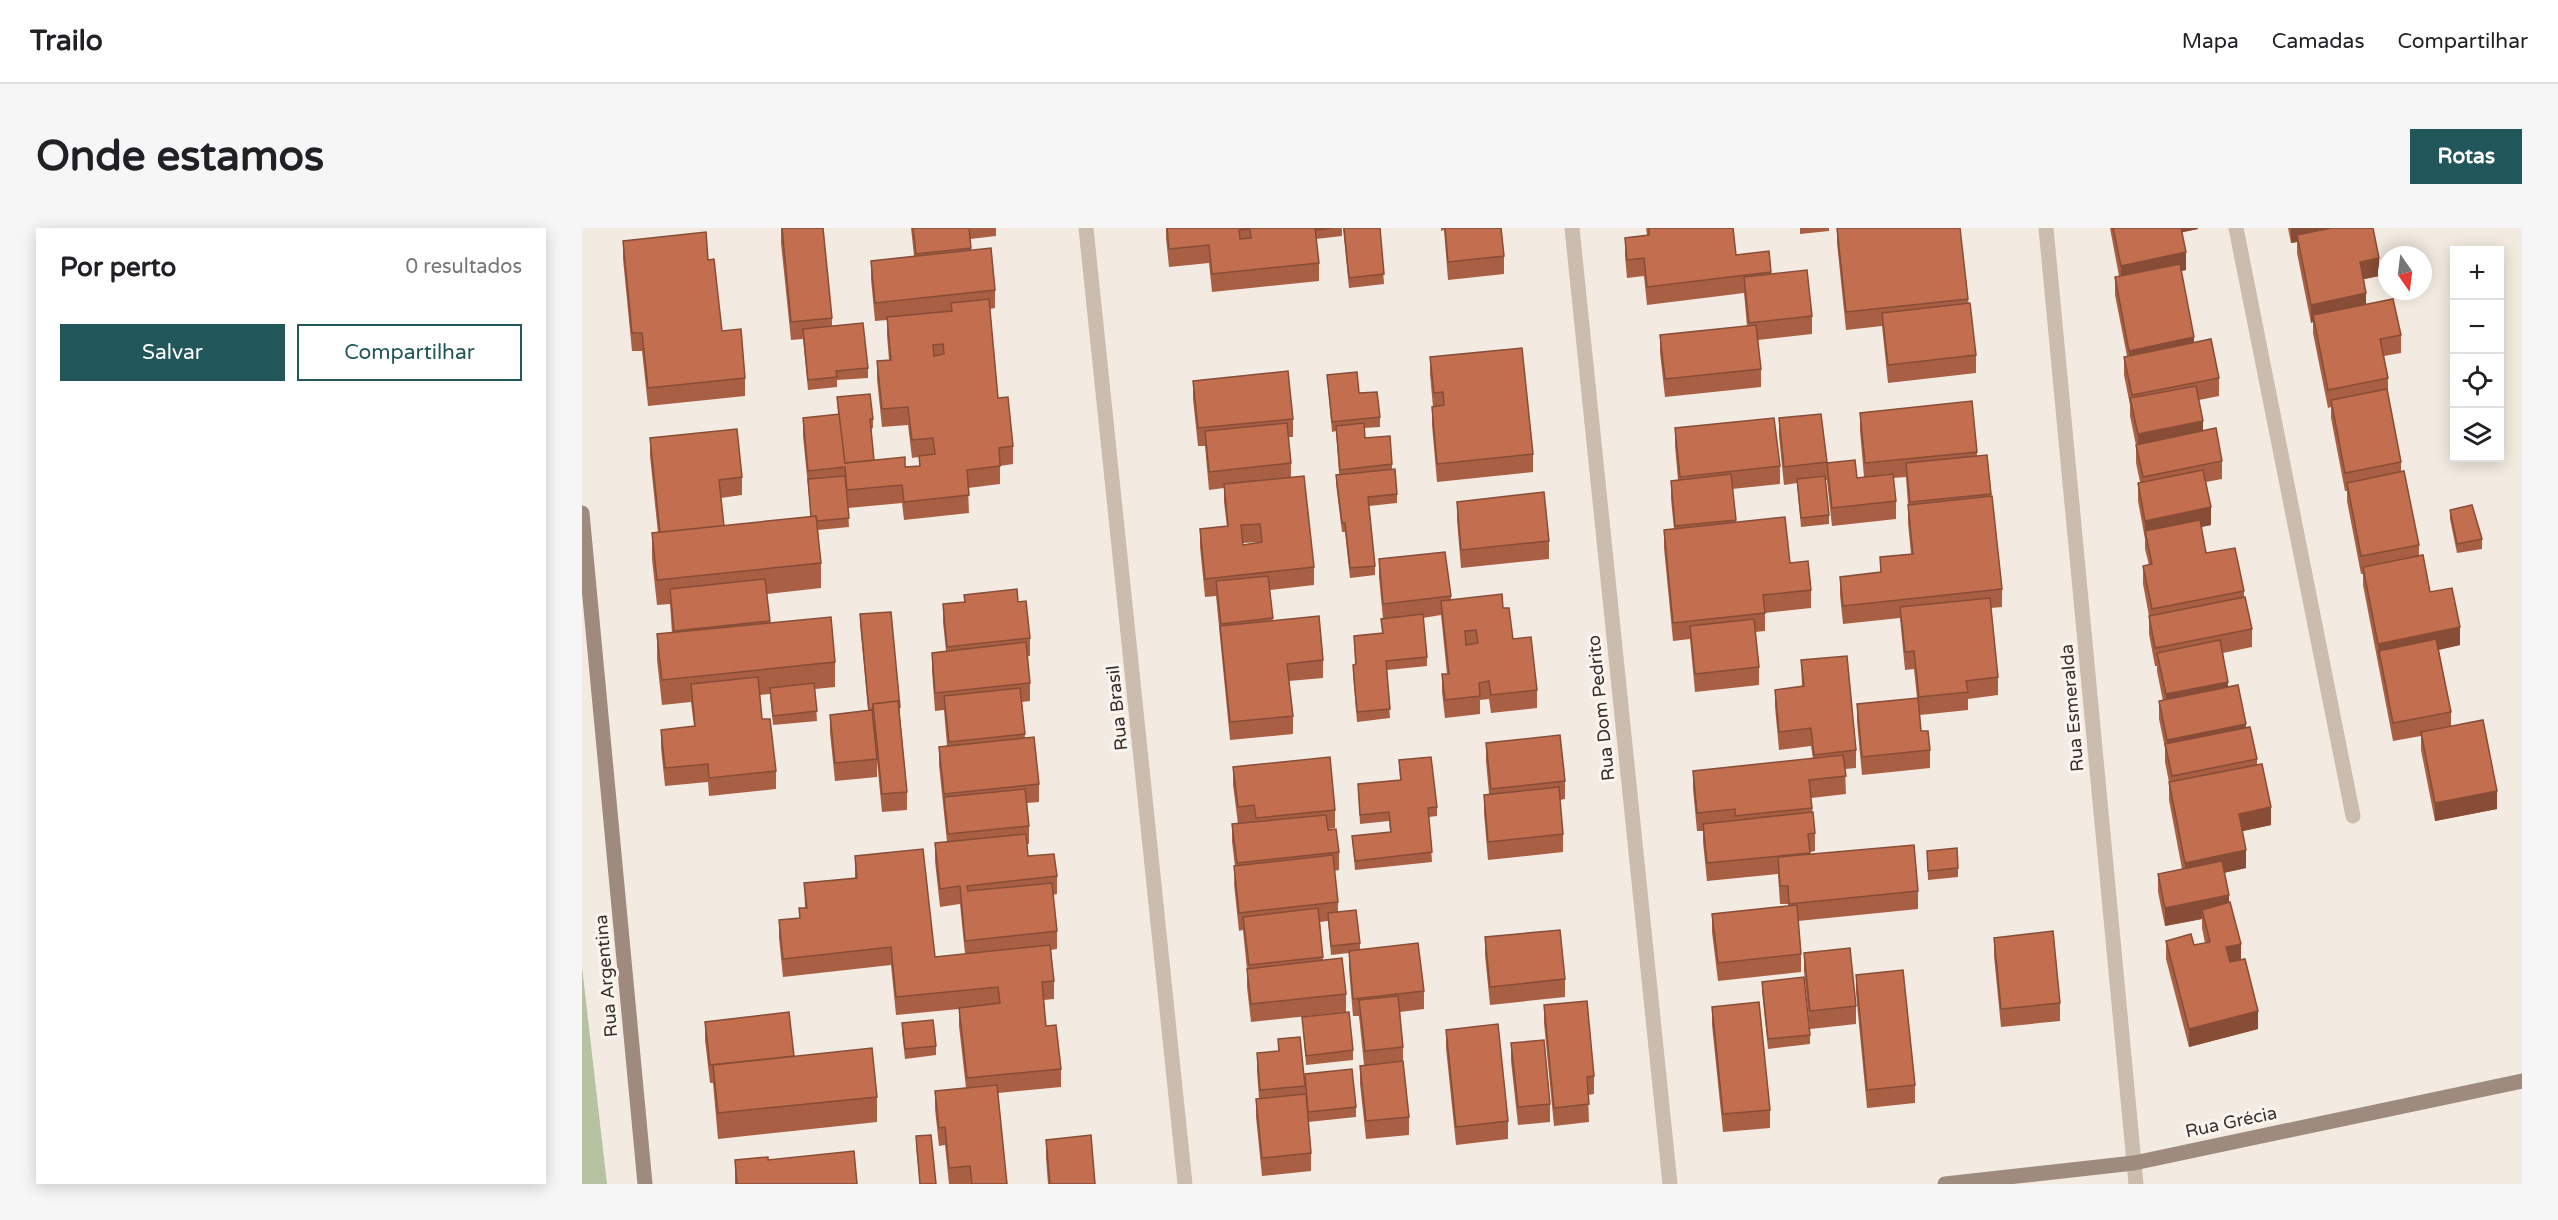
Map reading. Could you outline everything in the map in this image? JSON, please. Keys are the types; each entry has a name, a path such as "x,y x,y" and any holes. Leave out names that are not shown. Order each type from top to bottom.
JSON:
{"main road":[{"name":"Rua Argentina","path":"582,513 645,1184"},
{"name":"Rua Grécia","path":"1945,1184 2134,1163 2522,1081"}],"street":[{"name":"Rua Brasil","path":"1086,228 1185,1184"},
{"name":"Rua Dom Pedrito","path":"1572,228 1670,1184"},
{"name":"Rua Esmeralda","path":"2046,228 2136,1184"},
{"path":"2236,228 2353,816"}],"green space":[{"path":"582,967 607,1184 582,1184"}],"building":[{"path":"782,228 823,228 832,318 791,322"},
{"path":"913,228 969,228 971,248 916,254"},
{"path":"1167,228 1315,228 1319,263 1212,274 1209,245 1169,249","holes":["1250,229 1251,238 1240,239 1239,230"]},
{"path":"1344,228 1380,228 1384,274 1349,278"},
{"path":"1445,228 1501,228 1504,256 1448,262"},
{"path":"1649,228 1733,228 1736,255 1769,251 1771,272 1647,287 1644,258 1627,260 1625,238 1649,235"},
{"path":"1837,228 1960,228 1968,299 1846,312"},
{"path":"2113,228 2181,228 2186,252 2121,266"},
{"path":"2331,228 2373,228 2378,258 2360,262 2366,293 2311,305 2297,235"},
{"path":"706,232 708,260 714,259 722,331 741,329 745,378 648,388 642,333 632,333 623,241"},
{"path":"991,248 995,290 875,303 871,261"},
{"path":"2180,264 2194,337 2129,351 2115,277"},
{"path":"1807,270 1812,316 1749,323 1744,277"},
{"path":"989,299 998,398 1008,397 1013,446 999,448 1000,466 967,470 969,495 904,502 902,485 847,490 845,467 808,471 803,418 840,414 845,463 905,457 905,467 920,466 919,456 935,454 933,438 912,440 908,407 882,409 877,361 891,360 887,317 952,311 951,303","holes":["943,344 944,354 934,356 933,345"]},
{"path":"2393,300 2401,335 2380,339 2388,378 2328,390 2313,315"},
{"path":"1970,303 1976,355 1888,365 1882,313"},
{"path":"863,323 868,368 836,371 837,377 808,380 803,329"},
{"path":"1756,325 1761,369 1665,379 1660,335"},
{"path":"2211,339 2219,378 2132,395 2124,357"},
{"path":"1522,348 1533,454 1437,464 1432,407 1444,405 1443,392 1434,393 1430,357"},
{"path":"1288,371 1293,419 1198,428 1193,381"},
{"path":"1357,372 1359,393 1377,392 1380,417 1332,422 1327,375"},
{"path":"2196,386 2203,421 2138,434 2130,398"},
{"path":"2387,389 2401,462 2345,473 2331,400"},
{"path":"870,394 874,460 845,463 837,397"},
{"path":"1972,401 1977,452 1865,463 1860,413"},
{"path":"1821,414 1827,462 1784,467 1779,418"},
{"path":"1774,418 1780,466 1680,477 1675,428"},
{"path":"1287,423 1291,463 1209,472 1205,431"},
{"path":"1364,423 1365,438 1390,436 1392,464 1340,470 1336,426"},
{"path":"2216,428 2222,461 2143,477 2136,445"},
{"path":"737,429 742,477 719,480 724,526 660,533 650,438"},
{"path":"1987,455 1991,494 1910,502 1906,463"},
{"path":"1855,460 1857,478 1893,474 1896,501 1832,508 1827,463"},
{"path":"1395,469 1397,494 1368,497 1375,566 1350,568 1336,475"},
{"path":"2203,470 2211,507 2145,521 2138,483"},
{"path":"2404,471 2419,545 2361,556 2347,483"},
{"path":"1731,474 1736,520 1675,526 1671,481"},
{"path":"845,476 849,518 817,521 816,516 811,517 808,479"},
{"path":"1304,476 1314,567 1205,579 1200,529 1228,526 1224,484","holes":["1260,524 1262,542 1243,545 1241,525"]},
{"path":"1825,476 1829,515 1801,518 1797,479"},
{"path":"1544,492 1549,541 1461,550 1457,502"},
{"path":"1992,496 2002,589 1843,606 1840,577 1881,572 1880,557 1913,554 1908,505"},
{"path":"2472,505 2482,539 2457,544 2450,510"},
{"path":"816,516 821,563 657,580 652,533"},
{"path":"1785,517 1790,563 1808,561 1811,590 1763,595 1765,613 1673,623 1664,530"},
{"path":"2200,520 2206,553 2235,548 2244,591 2152,609 2143,566 2152,564 2145,531"},
{"path":"1445,552 1451,596 1383,604 1379,559"},
{"path":"2423,555 2430,592 2452,588 2460,627 2378,644 2363,567"},
{"path":"1268,576 1273,618 1221,624 1216,581"},
{"path":"765,579 770,621 674,631 670,589"},
{"path":"1017,589 1018,602 1026,601 1030,638 947,647 943,604 965,602 964,595"},
{"path":"1502,594 1503,608 1509,608 1513,639 1531,637 1537,690 1491,695 1489,681 1479,683 1480,696 1445,700 1442,674 1449,674 1441,601","holes":["1476,630 1478,643 1466,645 1465,631"]},
{"path":"2245,597 2252,629 2155,648 2149,616"},
{"path":"1990,598 1998,677 1966,681 1968,692 1919,697 1914,651 1905,652 1900,607"},
{"path":"891,612 900,707 898,701 873,704 873,709 869,710 860,614"},
{"path":"1423,614 1427,657 1386,661 1390,709 1357,712 1353,665 1356,664 1354,636 1383,633 1381,619"},
{"path":"1319,616 1323,660 1287,664 1293,716 1230,722 1220,626"},
{"path":"831,617 835,662 662,680 657,634"},
{"path":"1754,619 1759,667 1695,674 1690,626"},
{"path":"2436,639 2451,712 2393,723 2379,651"},
{"path":"2220,640 2228,682 2166,694 2157,653"},
{"path":"1026,642 1030,683 935,693 932,653"},
{"path":"1847,656 1856,750 1814,755 1811,728 1779,732 1775,690 1804,686 1801,660"},
{"path":"758,677 762,719 770,719 776,771 709,778 708,764 665,768 661,730 695,726 691,684"},
{"path":"814,683 817,711 773,716 770,688"},
{"path":"2238,685 2246,724 2167,740 2159,701"},
{"path":"1020,688 1025,734 949,742 944,696"},
{"path":"1918,698 1921,731 1928,731 1930,750 1862,757 1857,704"},
{"path":"898,701 907,792 882,794 873,704"},
{"path":"872,710 877,759 835,763 830,715"},
{"path":"2483,720 2497,791 2435,803 2421,732"},
{"path":"2250,727 2257,759 2172,776 2165,744"},
{"path":"1560,735 1565,781 1491,789 1486,743"},
{"path":"1034,737 1039,784 944,794 939,747"},
{"path":"1843,755 1846,776 1809,780 1812,808 1735,816 1735,809 1697,813 1693,771"},
{"path":"1330,757 1335,810 1256,818 1254,805 1238,807 1233,767"},
{"path":"1431,757 1437,807 1428,808 1432,852 1355,861 1352,836 1391,832 1389,812 1360,815 1358,784 1401,780 1399,760"},
{"path":"2262,764 2271,807 2239,814 2246,850 2185,863 2169,782"},
{"path":"1559,787 1563,834 1488,842 1484,795"},
{"path":"1025,789 1029,826 948,834 944,797"},
{"path":"1813,812 1815,833 1808,834 1810,853 1707,863 1703,824"},
{"path":"1326,815 1328,830 1336,829 1339,852 1237,863 1232,824"},
{"path":"1026,834 1028,856 1054,854 1057,876 967,886 968,891 1052,883 1057,931 965,941 960,886 940,889 935,843"},
{"path":"1914,845 1918,891 1789,904 1788,886 1780,886 1778,857"},
{"path":"1957,848 1958,868 1928,871 1927,851"},
{"path":"923,849 935,957 1050,945 1054,981 1042,982 1046,1026 1056,1025 1061,1069 967,1078 959,1008 1000,1003 998,987 896,997 891,947 783,959 779,920 800,918 799,908 807,908 804,883 857,878 855,856"},
{"path":"1333,855 1338,902 1239,913 1234,866"},
{"path":"2222,861 2229,895 2165,908 2158,874"},
{"path":"2230,902 2241,944 2226,947 2230,962 2245,959 2258,1011 2189,1029 2166,941 2191,934 2194,945 2210,942 2202,910"},
{"path":"1797,905 1801,954 1718,963 1712,914"},
{"path":"1318,908 1323,957 1249,965 1243,917"},
{"path":"1356,910 1360,943 1331,946 1328,913"},
{"path":"1560,930 1565,979 1490,987 1485,937"},
{"path":"2053,931 2060,1003 2001,1009 1994,938"},
{"path":"1418,943 1424,991 1353,999 1349,951"},
{"path":"1850,948 1856,1006 1810,1011 1804,953"},
{"path":"1342,958 1346,994 1251,1004 1247,969"},
{"path":"1903,970 1915,1085 1867,1090 1856,975"},
{"path":"1804,977 1810,1035 1768,1039 1762,982"},
{"path":"1398,996 1403,1047 1365,1051 1359,1000"},
{"path":"1587,1001 1594,1076 1587,1077 1589,1104 1554,1108 1544,1005"},
{"path":"1759,1002 1770,1110 1723,1114 1712,1007"},
{"path":"789,1012 794,1056 710,1065 705,1022"},
{"path":"1349,1012 1353,1050 1306,1056 1302,1017"},
{"path":"933,1020 936,1046 905,1049 902,1023"},
{"path":"1498,1024 1508,1121 1456,1127 1446,1030"},
{"path":"1300,1037 1305,1086 1260,1090 1257,1053 1279,1051 1278,1039"},
{"path":"1544,1040 1550,1104 1518,1107 1511,1043"},
{"path":"872,1048 877,1097 718,1113 713,1065"},
{"path":"1403,1061 1409,1117 1366,1121 1360,1066"},
{"path":"1352,1069 1356,1107 1308,1112 1305,1074"},
{"path":"997,1085 1007,1184 972,1184 970,1166 949,1168 945,1127 939,1128 935,1091"},
{"path":"1306,1094 1311,1153 1262,1158 1256,1099"},
{"path":"931,1135 936,1184 920,1184 916,1136"},
{"path":"1091,1135 1095,1184 1050,1184 1046,1140"},
{"path":"854,1151 857,1184 737,1184 735,1160 768,1157 768,1160"}]}
